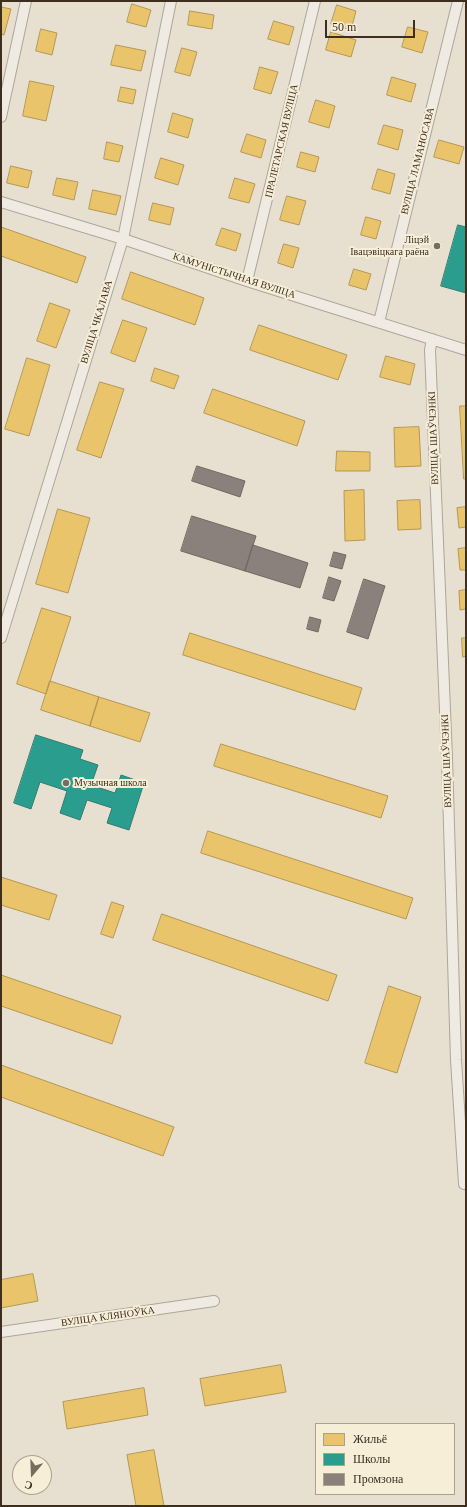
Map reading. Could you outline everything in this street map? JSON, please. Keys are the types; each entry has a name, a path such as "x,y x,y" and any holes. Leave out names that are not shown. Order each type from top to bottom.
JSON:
{"street":[{"path":"1,117 26,1"},
{"name":"ВУЛІЦА ЧКАЛАВА","path":"1,638 122,239 172,1"},
{"name":"ПРАЛЕТАРСКАЯ ВУЛІЦА","path":"247,281 315,1"},
{"name":"ВУЛІЦА ЛАМАНОСАВА","path":"379,322 458,1"},
{"name":"КАМУНІСТЫЧНАЯ ВУЛІЦА","path":"1,202 122,239 247,281 466,350"},
{"name":"ВУЛІЦА ШАЎЧЭНКІ","path":"432,339 430,350 447,758 456,1060 464,1184"},
{"name":"ВУЛІЦА КЛЯНОЎКА","path":"1,1332 214,1301"}],"building: Жильё":[{"path":"132,4 151,10 146,27 127,22"},
{"path":"337,5 356,11 351,30 331,24"},
{"path":"1,7 11,9 4,35 1,34"},
{"path":"190,11 214,15 212,29 188,25"},
{"path":"274,21 294,27 289,45 268,39"},
{"path":"408,27 428,32 422,53 402,47"},
{"path":"41,29 57,33 52,55 36,51"},
{"path":"331,32 356,40 351,57 326,50"},
{"path":"116,45 146,51 141,71 111,65"},
{"path":"182,48 197,52 190,76 175,72"},
{"path":"260,67 278,72 271,94 254,89"},
{"path":"392,77 416,84 411,102 387,95"},
{"path":"30,81 54,86 46,121 23,116"},
{"path":"121,87 136,90 133,104 118,101"},
{"path":"316,100 335,106 329,128 309,122"},
{"path":"173,113 193,119 188,138 168,132"},
{"path":"384,125 403,130 398,150 378,144"},
{"path":"247,134 266,140 261,158 241,152"},
{"path":"439,140 464,147 459,164 434,157"},
{"path":"107,142 123,146 119,162 104,159"},
{"path":"301,152 319,157 315,172 297,167"},
{"path":"161,158 184,165 178,185 155,178"},
{"path":"11,166 32,171 28,188 7,183"},
{"path":"378,169 395,174 390,194 372,189"},
{"path":"57,178 78,182 74,200 53,195"},
{"path":"235,178 255,184 249,203 229,198"},
{"path":"93,190 121,196 116,215 89,209"},
{"path":"287,196 306,201 299,225 280,220"},
{"path":"153,203 174,208 170,225 149,220"},
{"path":"366,217 381,221 376,239 361,235"},
{"path":"1,227 86,257 77,283 1,256"},
{"path":"222,228 241,234 236,251 216,245"},
{"path":"284,244 299,248 293,268 278,263"},
{"path":"354,269 371,274 366,290 349,285"},
{"path":"131,272 204,298 195,325 122,299"},
{"path":"50,303 70,310 56,348 37,341"},
{"path":"123,320 147,328 135,362 111,353"},
{"path":"259,325 347,355 338,380 250,350"},
{"path":"386,356 415,364 410,385 380,377"},
{"path":"27,358 50,365 29,436 5,429"},
{"path":"155,368 179,376 174,389 151,381"},
{"path":"100,382 124,389 101,458 77,450"},
{"path":"213,389 305,421 297,446 204,413"},
{"path":"460,406 466,406 466,479 464,479"},
{"path":"419,427 421,466 395,467 394,428"},
{"path":"337,451 370,452 370,471 336,471"},
{"path":"364,490 365,540 345,541 344,491"},
{"path":"420,500 421,529 398,530 397,501"},
{"path":"466,507 466,527 459,528 457,508"},
{"path":"58,509 90,518 68,593 36,584"},
{"path":"466,548 466,570 460,570 458,549"},
{"path":"466,590 466,609 460,610 459,591"},
{"path":"42,608 71,617 46,694 17,684"},
{"path":"190,633 362,688 355,710 183,655"},
{"path":"462,638 466,638 466,656 463,657"},
{"path":"50,681 99,697 90,726 41,710"},
{"path":"99,697 150,713 140,742 90,726"},
{"path":"221,744 388,796 381,818 214,766"},
{"path":"208,831 413,898 406,919 201,853"},
{"path":"1,877 57,895 49,920 1,905"},
{"path":"112,902 124,906 113,938 101,934"},
{"path":"162,914 337,975 328,1001 153,940"},
{"path":"1,975 121,1016 112,1044 1,1006"},
{"path":"389,986 421,997 397,1073 365,1063"},
{"path":"1,1065 174,1127 163,1156 1,1097"},
{"path":"33,1274 38,1301 1,1308 1,1280"},
{"path":"281,1365 286,1392 205,1406 200,1379"},
{"path":"144,1388 148,1415 67,1429 63,1402"},
{"path":"154,1450 164,1506 136,1506 127,1455"}],"building: Школы":[{"path":"458,225 466,227 466,293 441,286"},
{"name":"Музычная школа","path":"36,735 83,750 80,759 98,765 91,785 115,793 121,775 144,783 129,830 107,823 112,808 87,800 80,820 60,813 67,791 40,782 31,809 14,803"}],"building: Промзона":[{"path":"197,466 245,481 240,497 192,481"},
{"path":"192,516 256,536 245,571 181,551"},
{"path":"253,545 308,563 300,588 245,571"},
{"path":"334,552 346,555 342,569 330,566"},
{"path":"329,577 341,581 334,601 323,598"},
{"path":"364,579 385,586 368,639 347,632"},
{"path":"310,617 321,620 318,632 307,629"}],"place":[{"name":"Ліцэй Івацэвіцкага раёна","path":"437,246"},
{"name":"Музычная школа","path":"66,783"}]}
